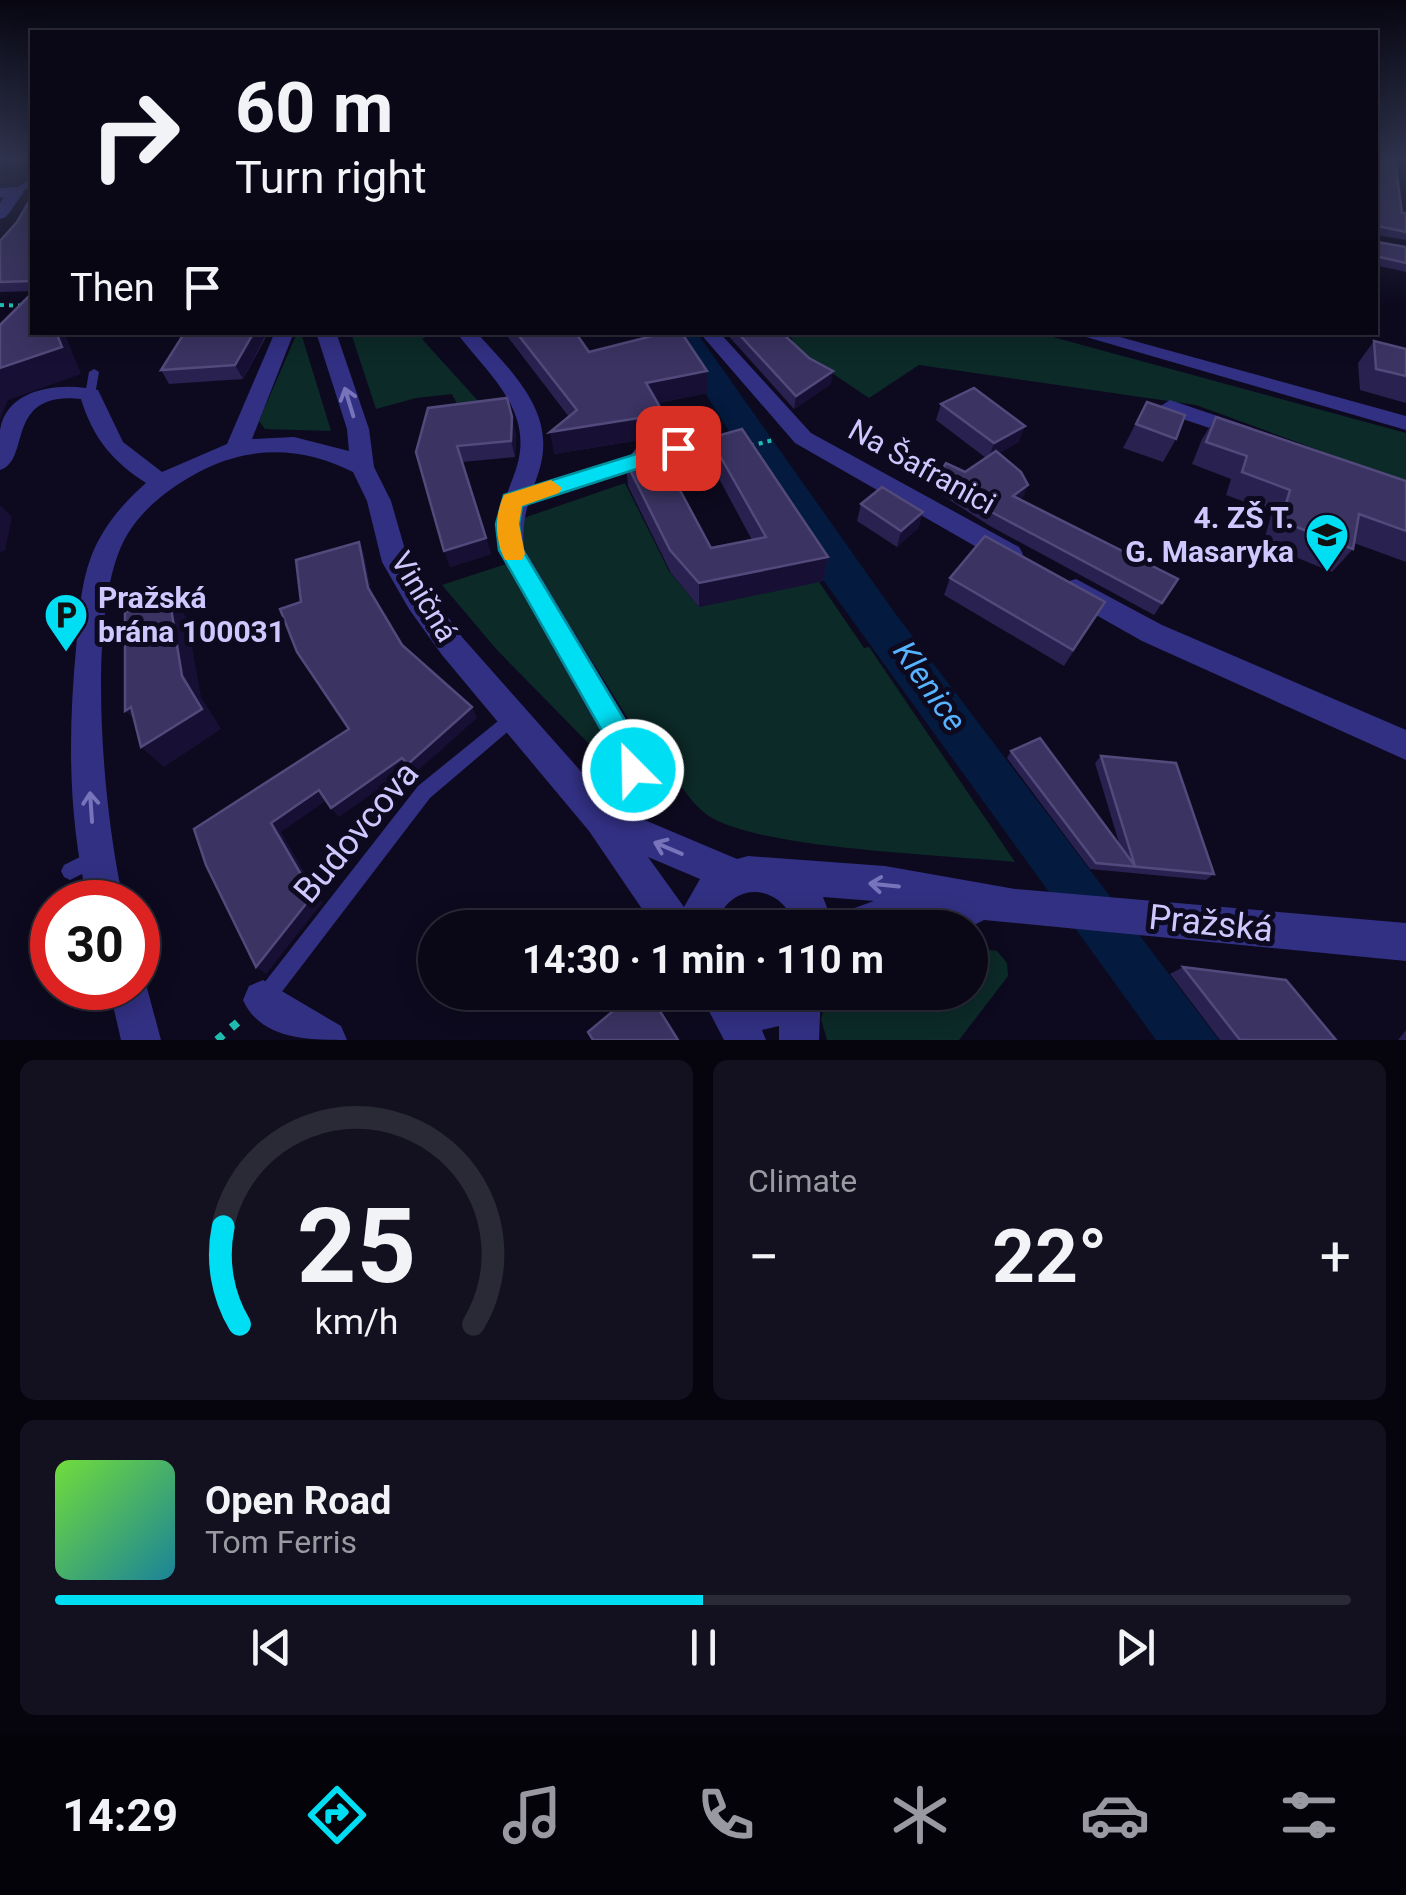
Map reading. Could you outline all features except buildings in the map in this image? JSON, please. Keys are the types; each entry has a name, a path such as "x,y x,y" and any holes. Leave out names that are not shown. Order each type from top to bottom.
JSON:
{"street":[{"path":"236,449 284,335"},
{"name":"Viničná","path":"327,335 358,429 362,467 379,501 395,562 419,601 513,718 602,819 665,910"},
{"path":"468,335 530,409 536,435 529,469 512,501 508,524 511,550 628,749 633,770 628,791 602,819"},
{"name":"Na Šafranici","path":"711,335 803,438 1152,633 1406,744"},
{"path":"1089,335 1406,423"},
{"path":"0,462 17,416 28,405 92,384 105,438 129,461 162,483"},
{"path":"1170,407 1260,439"},
{"path":"92,880 82,865 85,711 101,546 162,483 210,457 236,449 295,442 324,448 362,467"},
{"name":"Viničná","path":"602,819 736,876"},
{"name":"Pražská","path":"736,876 755,873 885,884 1015,906 1406,942"},
{"path":"703,910 710,896 736,876"},
{"path":"773,876 798,891 810,910"},
{"name":"Pražská","path":"959,910 1015,906"},
{"path":"263,1000 327,1040"},
{"path":"134,1010 142,1040"},
{"path":"730,1010 746,1040"},
{"path":"799,1040 800,1010"}],"lane":[{"path":"512,501 678,448"},
{"name":"Budovcova","path":"263,1000 424,792 513,718"}],"path":[{"path":"0,304 30,306"},
{"path":"737,450 776,439"}],"green space":[{"path":"296,335 302,335 331,431 265,429 259,421"},
{"path":"352,335 430,335 422,339 488,412 464,417 452,394 416,398 376,409"},
{"path":"790,335 1045,335 1406,433 1406,482 1196,405 919,365 869,398 796,349"},
{"path":"625,483 669,571 699,607 819,582 864,648 869,647 1015,862 807,843 730,826 698,807 652,740 644,744 520,546 515,521"},
{"path":"506,564 620,752 615,762 597,752 497,650 442,585"},
{"path":"988,950 997,951 1007,963 1008,976 988,1002"},
{"path":"823,1010 982,1010 959,1040 827,1040 821,1019"}],"water":[{"name":"Klenice","path":"668,335 698,335 892,609 1219,1040 1156,1040 824,581"}],"slow traffic":[{"path":"513,554 508,524 512,501 551,488"}],"place":[{"name":"4. ZŠ T. G. Masaryka","path":"1327,573"},
{"name":"Pražská brána 100031","path":"66,653"}],"route":[{"path":"633,770 628,749 511,550 508,524 512,501 678,448"}]}
